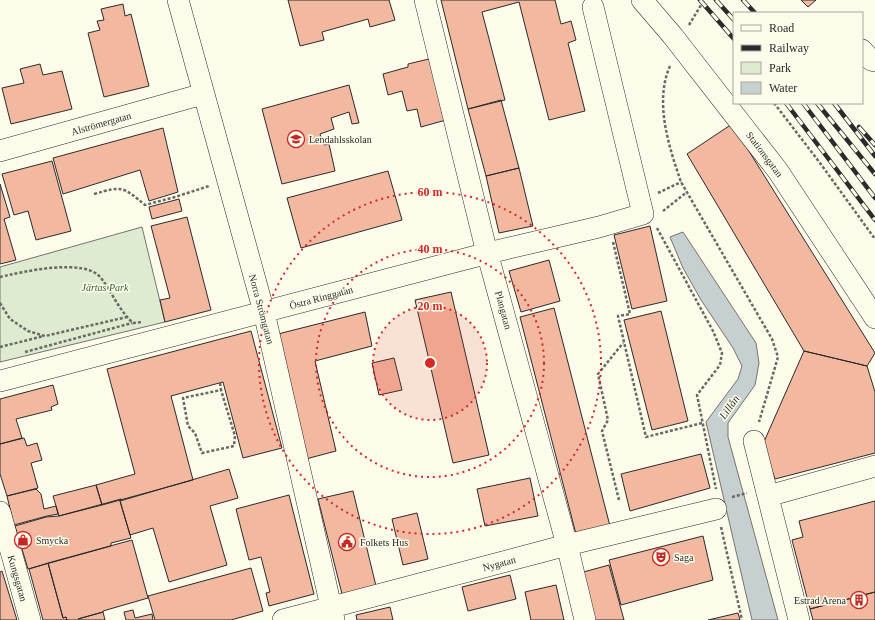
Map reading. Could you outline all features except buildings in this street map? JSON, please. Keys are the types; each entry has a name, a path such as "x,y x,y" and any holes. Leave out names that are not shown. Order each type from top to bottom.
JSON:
{"street":[{"name":"Norra Strömgatan","path":"178,0 264,312 332,614"},
{"name":"Plangatan","path":"425,0 484,241 566,545 584,620"},
{"name":"Stationsgatan","path":"642,0 672,35 778,171 875,318"},
{"path":"593,7 652,216"},
{"path":"863,51 871,60 875,61"},
{"name":"Alströmergatan","path":"0,151 203,94"},
{"name":"Östra Ringgatan","path":"0,381 488,253 608,224 652,216"},
{"path":"754,441 759,494 799,620"},
{"path":"759,494 875,466"},
{"name":"Nygatan","path":"283,620 332,614 721,500"},
{"name":"Kungsgatan","path":"0,512 30,620"}],"path":[{"path":"689,26 704,0"},
{"path":"671,63 665,82 663,101 673,159 681,182 772,340 778,357 754,441"},
{"path":"775,104 820,162 875,239"},
{"path":"94,194 114,188 127,190 145,205 227,180"},
{"path":"687,192 652,216 713,331 722,353 720,365 697,395 702,423 721,500 742,620"},
{"path":"608,224 630,314 618,316 646,437 702,423"},
{"path":"0,277 49,268 91,270 100,277 110,294 127,317 133,322"},
{"path":"0,303 10,319 28,331 45,336"},
{"path":"0,346 127,317"},
{"path":"22,353 133,322 149,321 156,324 164,338"},
{"path":"619,500 602,431 608,420 598,374 624,342"},
{"path":"220,383 235,436 234,446 202,453 195,433 188,426 183,398 221,390"},
{"path":"721,500 759,494"}],"green space":[{"name":"Järtas Park","path":"142,227 165,322 0,362 0,267"}],"water":[{"name":"Lillån","path":"683,232 756,343 759,363 755,385 728,423 728,437 778,620 752,620 706,422 738,379 742,366 733,348 701,300 683,268 670,237"}],"railway":[{"path":"700,0 733,38"},
{"path":"716,0 733,19"},
{"path":"743,0 754,12"},
{"path":"787,104 875,220"},
{"path":"804,104 875,198"},
{"path":"818,104 875,174"},
{"path":"835,104 875,156"},
{"path":"859,127 875,145"}],"place":[{"name":"Lendahlsskolan","path":"296,139"},
{"name":"Smycka","path":"23,540"},
{"name":"Folkets Hus","path":"347,542"},
{"name":"Saga","path":"661,557"},
{"name":"Estrad Arena","path":"859,600"}]}
